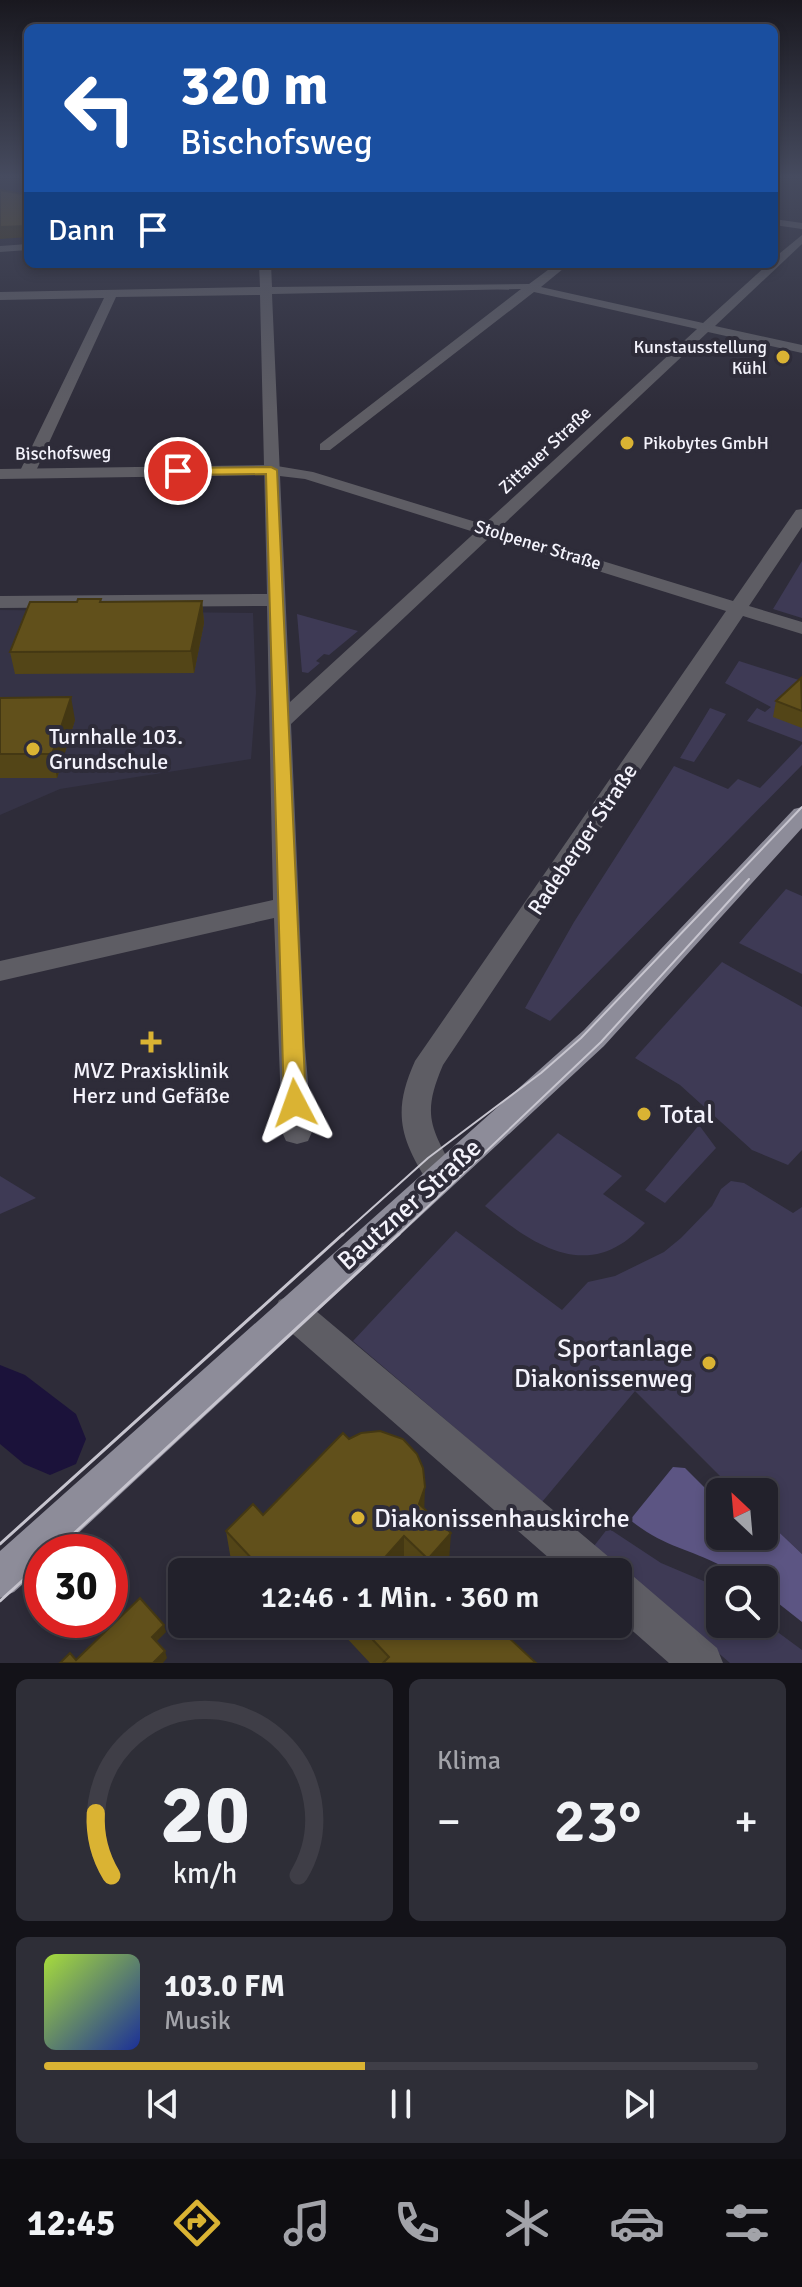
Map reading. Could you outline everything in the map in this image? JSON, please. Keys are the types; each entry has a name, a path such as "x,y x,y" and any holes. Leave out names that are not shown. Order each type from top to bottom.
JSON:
{"main road":[{"name":"Bautzner Straße","path":"0,1578 594,1038 802,814"}],"street":[{"path":"265,268 297,1132"},
{"path":"325,447 558,268"},
{"name":"Zittauer Straße","path":"280,723 770,268"},
{"path":"0,296 533,288 802,349"},
{"path":"27,473 112,293"},
{"name":"Bischofsweg","path":"0,474 271,470"},
{"name":"Stolpener Straße","path":"271,470 307,475 802,628"},
{"name":"Radeberger Straße","path":"440,1175 420,1144 413,1111 419,1083 430,1061 802,514"},
{"path":"0,602 275,600"},
{"path":"0,971 287,906"},
{"path":"291,1311 580,1558"},
{"path":"632,1603 702,1663"}],"shaded area":[{"path":"802,561 802,618 773,609"},
{"path":"0,610 253,613 256,693 251,759 60,789 0,815"},
{"path":"297,614 358,631 329,655 324,654 316,661 320,663 308,673 302,672"},
{"path":"739,661 802,681 802,742 747,721 757,708 765,712 771,707 725,683"},
{"path":"710,708 726,714 694,762 680,758"},
{"path":"802,744 802,765 550,1021 525,1008 574,922 674,766 728,789 738,779 760,788"},
{"path":"786,889 802,896 802,974 739,943"},
{"path":"722,962 802,1007 802,1150 788,1165 752,1150 680,1085 635,1058"},
{"path":"699,1125 716,1148 665,1203 645,1190"},
{"path":"558,1133 622,1176 603,1194 645,1223 621,1244 603,1252 566,1254 515,1229 485,1206"},
{"path":"0,1176 36,1198 0,1214"},
{"path":"731,1181 744,1183 793,1213 802,1207 802,1554 778,1531 778,1478 722,1478 635,1391 542,1502 353,1341 456,1231 562,1310 588,1282 615,1276 664,1252 712,1206 721,1189"},
{"path":"673,1467 685,1468 706,1489 706,1550 778,1550 778,1531 802,1554 802,1622 778,1603 778,1566 721,1566 665,1542 630,1520"},
{"path":"608,1528 661,1563 706,1582 706,1638 778,1638 778,1632 802,1650 802,1663 730,1663 632,1579 632,1558 608,1558 594,1546"}],"building":[{"path":"78,599 101,599 100,602 202,601 191,651 10,652 30,602 77,602"},
{"path":"801,678 802,711 776,701"},
{"path":"71,697 52,754 0,754 0,698"},
{"name":"Diakonissenhauskirche","path":"380,1431 403,1439 417,1454 423,1468 425,1487 419,1504 451,1533 429,1558 404,1536 384,1558 251,1558 226,1531 253,1504 263,1515 343,1433 349,1439 361,1433"},
{"path":"140,1598 164,1625 152,1637 165,1651 153,1663 60,1663 70,1653 76,1660 99,1638 128,1638 128,1610"},
{"path":"371,1638 509,1638 536,1663 383,1663 389,1657"}],"waterway":[{"path":"0,1399 50,1439"}],"tram line":[{"path":"341,1236 428,1158 541,1073 581,1038 802,807"},
{"path":"397,1236 601,1042 749,879"},
{"path":"0,1544 343,1234"},
{"path":"74,1534 399,1234"},
{"path":"0,1601 24,1579"}],"place":[{"name":"Kunstausstellung Kühl","path":"783,357"},
{"name":"Pikobytes GmbH","path":"627,443"},
{"name":"Turnhalle 103. Grundschule","path":"33,749"},
{"name":"MVZ Praxisklinik Herz und Gefäße","path":"151,1042"},
{"name":"Total","path":"644,1114"},
{"name":"Sportanlage Diakonissenweg","path":"709,1363"},
{"name":"Diakonissenhauskirche","path":"358,1518"}],"route":[{"path":"178,471 271,470 295,1103"}]}
